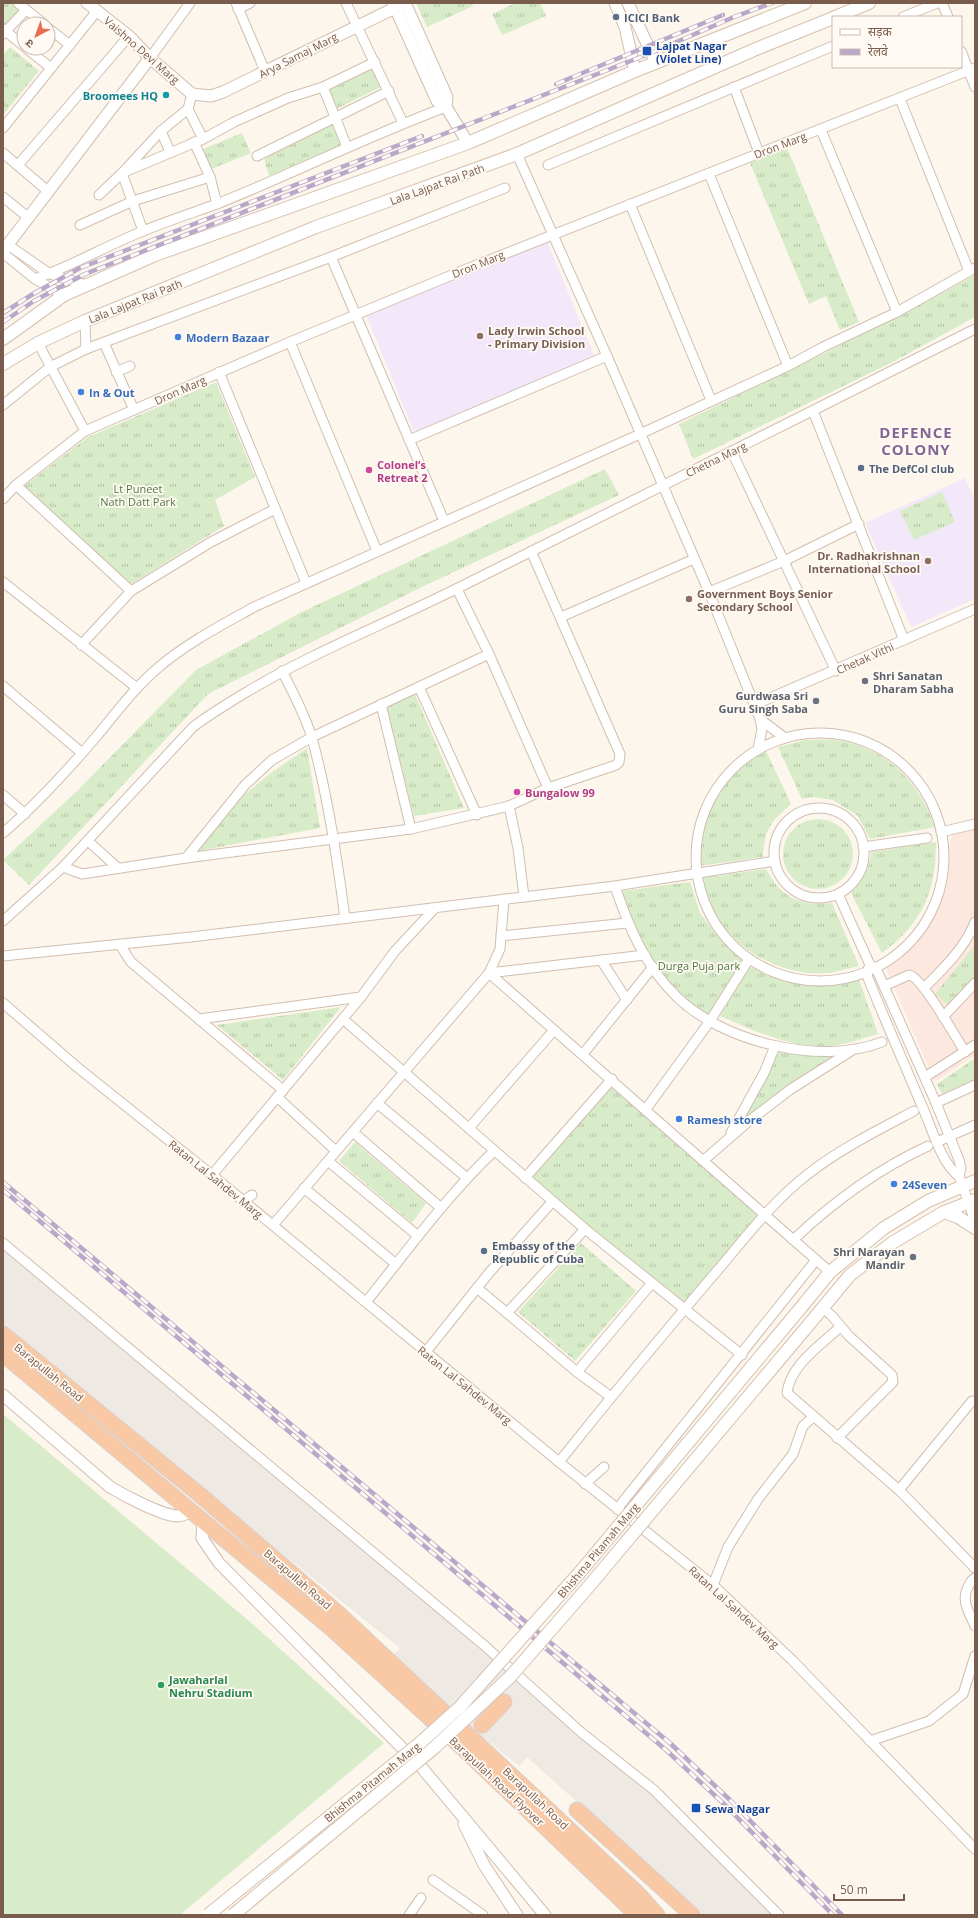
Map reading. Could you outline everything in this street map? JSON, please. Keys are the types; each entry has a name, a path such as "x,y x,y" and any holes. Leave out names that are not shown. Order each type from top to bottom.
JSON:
{"highway":[{"name":"Barapullah Road","path":"3,1334 200,1495 340,1615 579,1839"},
{"name":"Barapullah Road","path":"3,1354 331,1628 426,1714"},
{"path":"482,1725 504,1702"},
{"name":"Barapullah Road Flyover","path":"426,1714 632,1910"},
{"path":"577,1810 692,1915"},
{"path":"593,1825 579,1839 638,1894 657,1915"},
{"path":"609,1867 623,1853"}],"main road":[{"path":"3,339 64,295 155,255 468,143 635,71 805,3"},
{"name":"Lala Lajpat Rai Path","path":"836,16 869,3"},
{"name":"Lala Lajpat Rai Path","path":"3,364 22,351 85,321 316,227 517,154 756,49 832,18"},
{"name":"Bhishma Pitamah Marg","path":"208,1915 420,1743 465,1701 581,1570 830,1272 884,1228 960,1181 975,1181"},
{"name":"Bhishma Pitamah Marg","path":"233,1915 435,1747 510,1677 595,1579 850,1275 892,1244 944,1212 971,1202"},
{"path":"944,1212 958,1217 975,1228"}],"street":[{"path":"18,3 34,16"},
{"name":"Vaishno Devi Marg","path":"87,3 129,36 150,58 195,95"},
{"path":"4,248 49,192 150,58 189,3"},
{"path":"250,3 237,6 265,71"},
{"path":"346,3 403,123"},
{"path":"615,3 625,27 635,71"},
{"path":"628,3 656,63"},
{"path":"905,16 937,3"},
{"path":"942,3 948,16"},
{"path":"400,4 447,97 446,107 468,143"},
{"name":"Arya Samaj Marg","path":"195,95 211,96 223,92 400,4"},
{"path":"16,41 4,32 26,10"},
{"path":"3,128 97,11"},
{"path":"625,27 636,22"},
{"path":"56,34 70,45"},
{"path":"18,165 129,36"},
{"path":"548,165 832,46"},
{"path":"962,53 972,70 975,88"},
{"path":"36,56 51,68"},
{"path":"122,173 203,139 234,122 268,107 322,87 375,62"},
{"name":"Dron Marg","path":"3,499 16,485 85,431 219,372 357,314 554,234 972,70"},
{"path":"322,87 347,147"},
{"path":"734,88 759,153"},
{"path":"257,156 388,91"},
{"path":"99,195 122,173 161,131 188,109 195,95"},
{"path":"3,833 25,814 82,753 137,688 159,666 208,633 254,607 377,551 411,532 444,521 788,366 823,347 897,312 972,270 900,99"},
{"path":"35,280 143,231 217,204 403,123 446,107"},
{"path":"188,109 203,139"},
{"path":"821,130 897,312"},
{"path":"161,131 170,152"},
{"path":"194,142 210,177 217,204"},
{"path":"3,152 49,192"},
{"path":"517,154 554,234 607,356 708,592 760,719 762,729 758,749"},
{"path":"122,173 143,231"},
{"path":"709,174 788,366"},
{"path":"80,225 133,201 210,177"},
{"path":"3,405 50,367 86,350 331,258 505,188"},
{"path":"3,196 29,218"},
{"path":"630,204 711,400"},
{"path":"4,248 50,274 86,285"},
{"path":"4,248 35,280 64,295"},
{"path":"331,258 357,314 444,521"},
{"path":"85,321 86,350"},
{"name":"Chetna Marg","path":"3,921 63,867 193,727 207,716 282,671 457,588 662,485 732,452 975,329"},
{"path":"290,342 377,551"},
{"path":"38,343 85,431"},
{"path":"104,343 134,410"},
{"path":"409,440 607,356"},
{"path":"116,372 130,366"},
{"path":"219,372 306,583"},
{"path":"813,411 904,640"},
{"path":"732,452 836,670"},
{"path":"16,485 131,591"},
{"path":"81,645 131,591 211,542 275,509"},
{"path":"708,592 784,561 859,524"},
{"path":"63,867 82,874 186,858 411,829 477,815 509,806 548,788 616,765 619,762 620,754 531,551"},
{"path":"561,617 694,559"},
{"path":"3,582 137,688"},
{"path":"457,588 489,654 548,788"},
{"name":"Chetak Vithi","path":"754,705 975,610"},
{"path":"186,858 245,785 272,760 312,737 489,654"},
{"path":"282,671 297,700 312,737 334,840 346,918"},
{"path":"3,686 82,753"},
{"path":"420,686 477,815"},
{"path":"381,704 411,829"},
{"path":"760,719 785,738"},
{"path":"808,734 830,734 852,738 874,746 893,757 910,772 924,790 935,810 941,832 944,855 942,878 936,900 927,921 913,940 896,956 871,969 832,981 797,979 774,972 749,959 733,946 712,918 701,894 696,874 695,853 698,832 704,812 713,792 741,761 758,749 785,738 808,734"},
{"path":"3,795 25,814"},
{"path":"509,806 518,848 524,897"},
{"path":"812,809 835,812 848,820 858,832 863,847 864,856 858,875 850,886 838,894 820,898 802,895 784,881 777,870 775,861 775,845 785,824 797,814 812,809"},
{"path":"941,832 975,824"},
{"path":"863,847 927,838"},
{"path":"88,841 118,868"},
{"path":"3,956 120,945 615,886 775,861"},
{"path":"615,886 627,923 645,955 676,997 710,1020 744,1036 775,1046 808,1052 852,1051"},
{"path":"838,894 871,969 933,1144 960,1181 971,1202 975,1221"},
{"path":"273,1225 489,973 500,949 504,899"},
{"path":"212,1175 361,997 395,951 435,908"},
{"path":"924,988 950,961 972,934 975,922"},
{"path":"501,936 627,923"},
{"path":"120,945 131,962 199,1020 280,1094 336,1151"},
{"path":"489,973 645,955"},
{"path":"646,1109 710,1020 749,959"},
{"path":"601,960 627,1000"},
{"path":"583,1054 653,967"},
{"path":"871,969 884,986 951,1137 961,1168 960,1181"},
{"path":"489,973 766,1214 830,1272"},
{"path":"884,986 911,974 924,988 966,1052"},
{"path":"944,1017 975,983"},
{"path":"199,1020 361,997"},
{"name":"Ratan Lal Sahdev Marg","path":"3,1004 78,1068 212,1175 366,1302 396,1321 425,1353 616,1509 713,1585 786,1655 975,1850"},
{"path":"342,1019 585,1230 651,1284 742,1354"},
{"path":"469,1128 554,1030"},
{"path":"704,1160 729,1138 791,1089 852,1051 882,1042"},
{"path":"925,1077 975,1045"},
{"path":"729,1138 764,1073 775,1046"},
{"path":"526,1178 612,1079"},
{"path":"936,1103 975,1085"},
{"path":"377,1103 467,1178"},
{"path":"559,1462 684,1309 766,1214 807,1175 859,1140 914,1111"},
{"path":"793,1240 821,1213 901,1159 975,1126"},
{"path":"353,1132 441,1208"},
{"path":"366,1302 441,1208 467,1178 494,1151"},
{"path":"328,1161 418,1236"},
{"path":"304,1188 396,1264"},
{"path":"243,1201 252,1195"},
{"path":"425,1353 478,1288 552,1202"},
{"path":"508,1313 585,1230"},
{"path":"3,1243 485,1646 582,1733 654,1790 779,1915"},
{"path":"616,1509 816,1260"},
{"path":"577,1372 651,1284"},
{"path":"478,1288 577,1372 611,1398"},
{"path":"819,1312 840,1327 892,1375 893,1382 837,1438"},
{"path":"840,1327 803,1362 791,1376 787,1393 812,1417 899,1490 975,1568"},
{"path":"3,1395 110,1487 125,1496 170,1514 179,1516 197,1516 202,1538 219,1563 422,1768 545,1915"},
{"path":"899,1490 972,1401"},
{"path":"713,1585 728,1547 758,1499 792,1454 803,1426 812,1417"},
{"path":"586,1484 604,1467"},
{"path":"975,1578 972,1580 965,1592 965,1604 975,1626"},
{"path":"870,1741 929,1721 963,1694 975,1656"},
{"path":"456,1808 484,1865 517,1915"},
{"path":"433,1880 484,1915"},
{"path":"409,1915 421,1898"}],"shaded area":[{"name":"Lady Irwin School - Primary Division","path":"547,241 595,358 414,432 366,315"},
{"name":"Dr. Radhakrishnan International School","path":"965,478 975,500 975,599 911,627 865,523"},
{"path":"975,824 975,1055 935,1082 883,962 911,940 936,903 954,828"},
{"path":"3,1249 664,1801 778,1915 702,1915 527,1757 519,1766 479,1734 393,1656 400,1648 186,1477 3,1325"}],"green space":[{"path":"3,3 12,3 19,10 4,26"},
{"path":"416,3 472,3 473,6 427,27"},
{"path":"516,3 540,3 546,16 502,35 492,14"},
{"path":"10,47 16,52 16,56 21,56 39,71 3,115 3,55"},
{"path":"374,65 385,85 336,109 325,87"},
{"path":"333,117 344,144 269,176 264,153"},
{"path":"242,133 251,153 209,170 201,150"},
{"path":"787,148 859,322 840,330 826,296 809,304 750,163"},
{"path":"975,275 975,317 891,363 693,459 679,424 898,317"},
{"name":"Lt Puneet Nath Datt Park","path":"216,382 255,477 215,500 224,526 128,586 23,487 88,437"},
{"path":"605,469 619,495 424,586 208,694 29,885 3,860 78,790 196,670 300,613"},
{"path":"942,492 955,522 914,540 900,511"},
{"path":"414,692 464,808 414,816 386,706"},
{"path":"805,740 836,740 870,750 884,758 910,781 920,795 935,827 870,839 858,816 833,800 813,797 802,799 778,747"},
{"path":"307,748 320,828 198,851 244,795 272,772"},
{"path":"765,749 791,804 773,821 767,832 763,857 699,866 700,835 708,808 723,784 732,774 743,764"},
{"path":"818,819 831,822 843,829 850,841 853,854 850,867 843,879 831,886 818,889 805,886 793,879 786,867 783,854 786,841 793,829 805,822"},
{"path":"936,842 933,876 930,891 924,905 908,930 882,953 851,893 865,874 869,864 871,852"},
{"path":"766,869 778,887 793,898 810,903 832,903 859,966 829,973 813,973 782,967 753,953 729,933 714,911 702,878"},
{"name":"Durga Puja park","path":"690,882 700,913 717,936 743,960 708,1015 678,992 657,966 637,930 622,891"},
{"path":"975,945 975,976 950,1007 935,994"},
{"path":"750,967 785,982 822,984 859,979 878,1034 842,1044 810,1046 764,1034 720,1016"},
{"path":"341,1007 283,1080 217,1025"},
{"path":"777,1051 836,1057 742,1121"},
{"path":"975,1058 975,1079 942,1094 937,1084"},
{"path":"611,1087 760,1215 683,1303 588,1226 532,1178"},
{"path":"355,1142 426,1203 412,1223 339,1161"},
{"path":"581,1243 636,1291 575,1361 518,1312"},
{"name":"Jawaharlal Nehru Stadium","path":"3,1414 255,1626 384,1743 180,1915 3,1915"}],"railway":[{"path":"3,322 34,301 85,274 651,53 734,17 772,3"},
{"path":"556,84 723,15"},
{"path":"3,313 33,294 80,268 422,136"},
{"path":"3,1182 671,1744 730,1800 842,1915"},
{"path":"3,1190 666,1750 725,1805 833,1915"}],"place":[{"name":"ICICI Bank","path":"616,17"},
{"name":"Lajpat Nagar (Violet Line)","path":"647,51"},
{"name":"Broomees HQ","path":"166,95"},
{"name":"Lady Irwin School - Primary Division","path":"480,336"},
{"name":"Modern Bazaar","path":"178,337"},
{"name":"In & Out","path":"81,392"},
{"name":"The DefCol club","path":"861,468"},
{"name":"Colonel‘s Retreat 2","path":"369,470"},
{"name":"Dr. Radhakrishnan International School","path":"928,561"},
{"name":"Government Boys Senior Secondary School","path":"689,599"},
{"name":"Shri Sanatan Dharam Sabha","path":"865,681"},
{"name":"Gurdwasa Sri Guru Singh Saba","path":"816,701"},
{"name":"Bungalow 99","path":"517,792"},
{"name":"Ramesh store","path":"679,1119"},
{"name":"24Seven","path":"894,1184"},
{"name":"Embassy of the Republic of Cuba","path":"484,1251"},
{"name":"Shri Narayan Mandir","path":"913,1257"},
{"name":"Jawaharlal Nehru Stadium","path":"161,1685"},
{"name":"Sewa Nagar","path":"696,1808"}],"district":[{"name":"DEFENCE COLONY","path":"916,440"}]}
